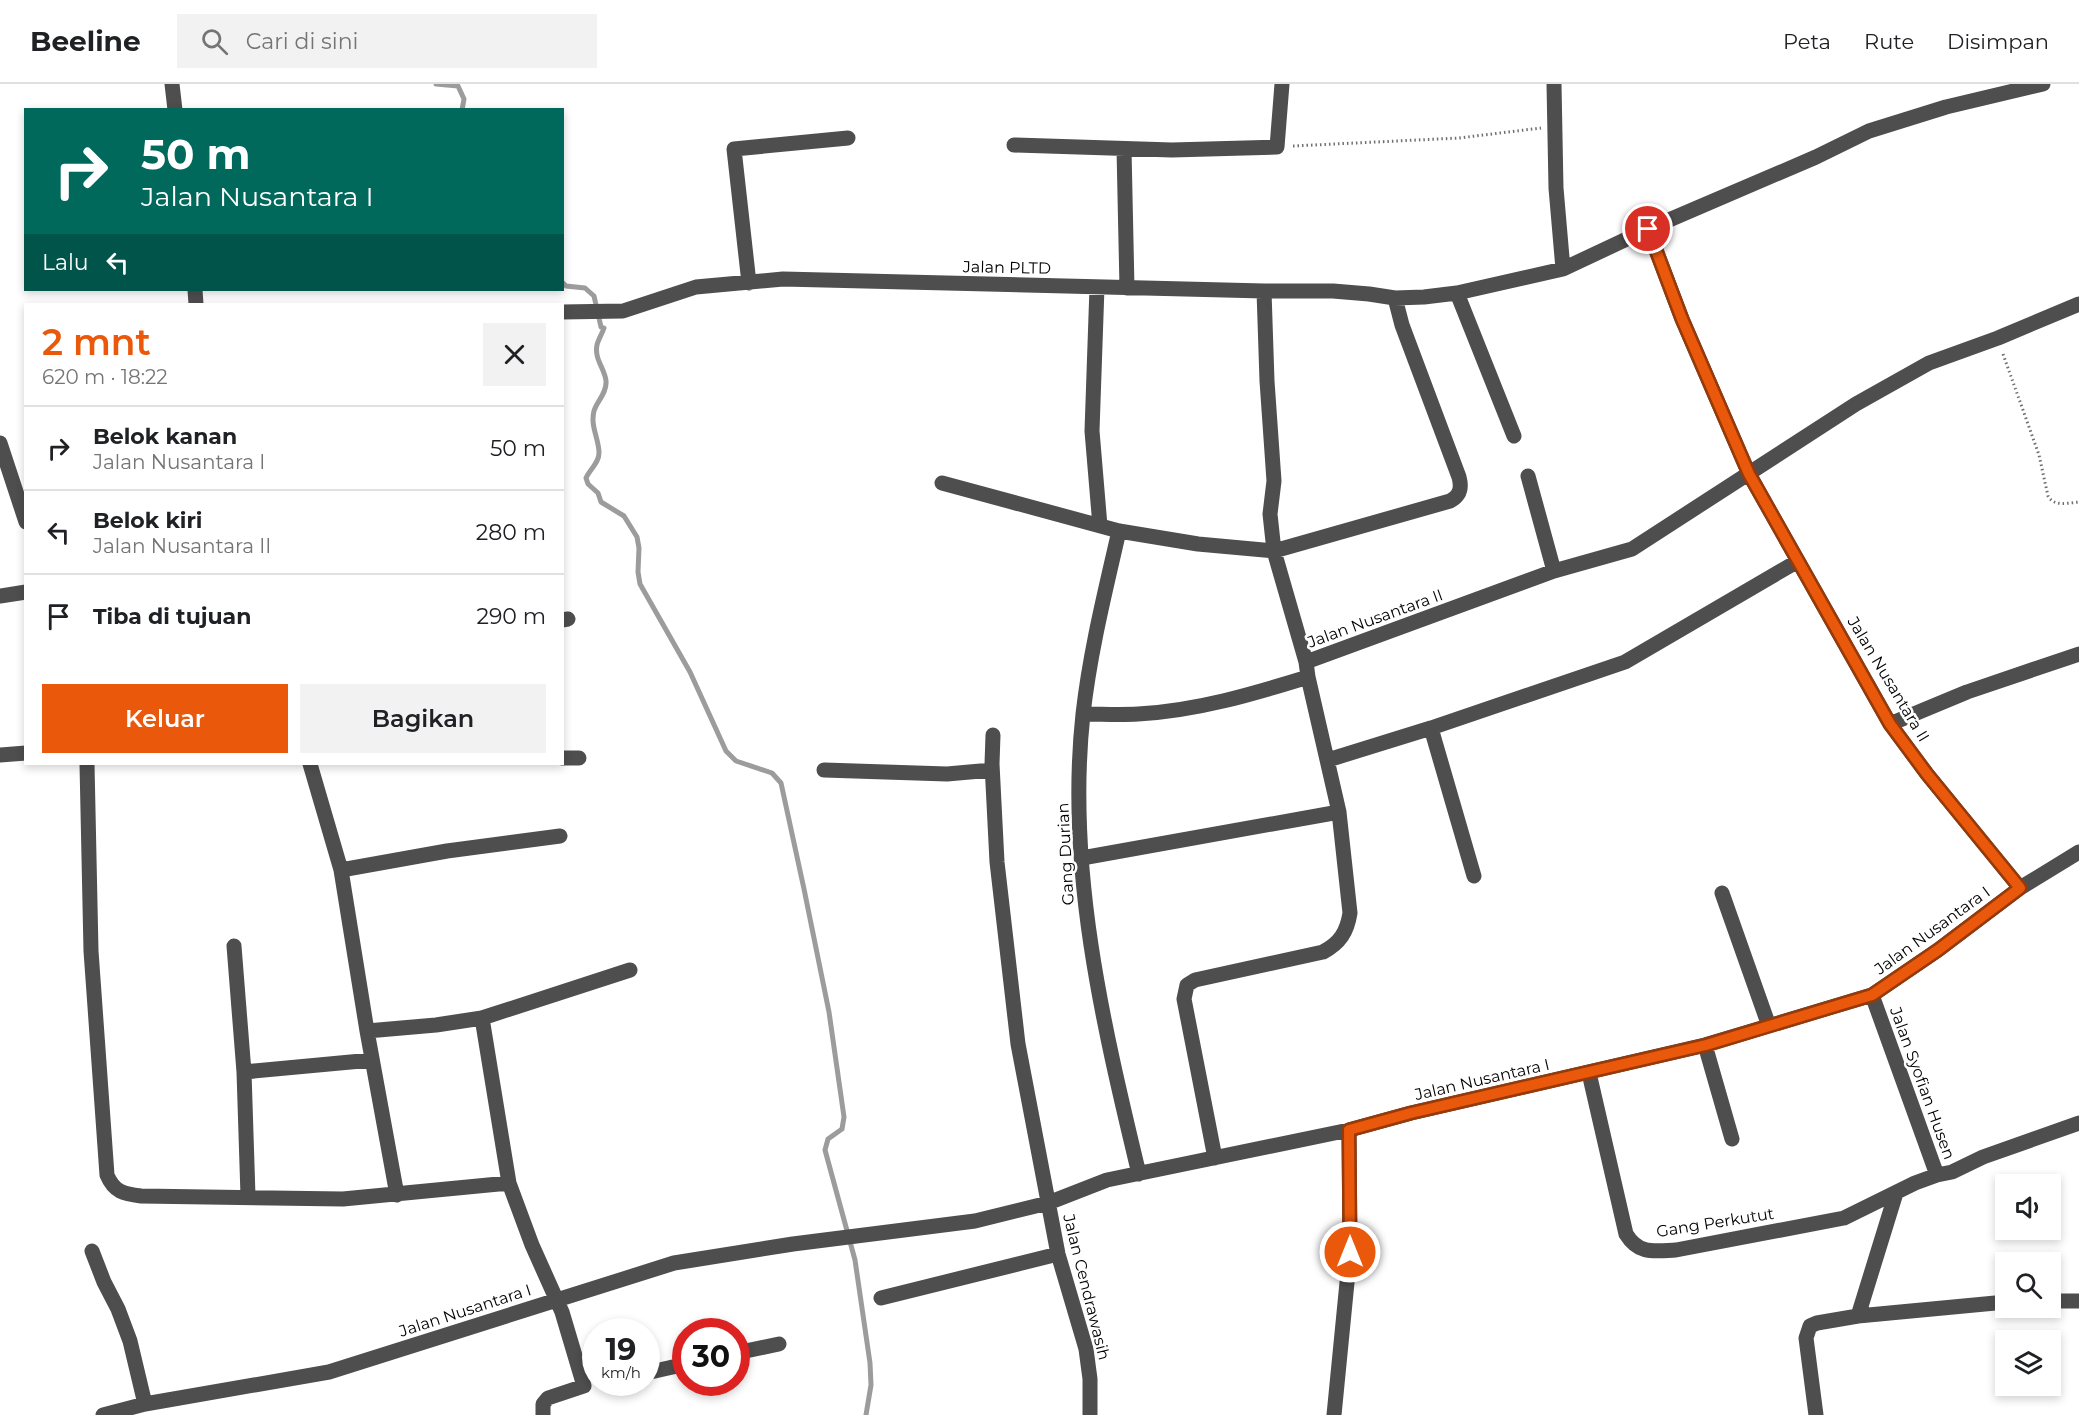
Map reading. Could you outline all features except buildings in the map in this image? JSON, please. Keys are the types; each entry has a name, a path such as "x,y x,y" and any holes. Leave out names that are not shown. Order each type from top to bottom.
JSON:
{"street":[{"path":"172,84 175,108"},
{"path":"1014,145 1173,150 1277,147 1282,84"},
{"path":"1554,84 1557,200 1563,269"},
{"name":"Jalan PLTD","path":"564,312 623,311 696,287 783,279 1333,291 1395,298 1457,293 1563,269 1648,229 1816,157 1869,131 1947,107 2043,84"},
{"path":"748,283 734,149 848,138"},
{"path":"1124,149 1127,288"},
{"name":"Jalan Nusantara II","path":"1648,229 1682,319 1749,474 1890,724 1927,774 2020,888"},
{"path":"1097,287 1092,430 1100,526"},
{"path":"1215,1158 1184,999 1187,985 1195,980 1323,952 1341,939 1348,925 1350,913 1340,812 1307,670 1274,551 1270,514 1274,482 1264,291"},
{"path":"1457,293 1514,436"},
{"path":"942,483 1119,531 1198,544 1274,551 1431,507 1455,498 1461,489 1459,477 1402,325 1395,298"},
{"name":"Jalan Nusantara II","path":"1083,714 1139,714 1222,702 1285,686 1307,670 1554,571 1632,549 1856,404 1929,363 1998,339 2079,304"},
{"path":"0,443 24,516"},
{"path":"1528,477 1554,571"},
{"name":"Gang Durian","path":"1119,531 1095,632 1083,714 1080,786 1082,858 1089,936 1103,1015 1139,1174"},
{"path":"1329,760 1625,662 1798,561"},
{"path":"0,596 24,592"},
{"path":"1890,724 1967,692 2079,654"},
{"path":"1431,728 1474,876"},
{"name":"Jalan Cendrawasih","path":"993,735 992,770 997,862 1016,1033 1058,1254 1086,1349 1090,1379 1090,1415"},
{"path":"0,755 24,753"},
{"path":"564,758 579,758"},
{"path":"87,765 91,951 107,1175 110,1184 117,1191 127,1195 343,1199 509,1183"},
{"path":"310,765 341,870 396,1195"},
{"path":"824,770 947,774 992,770"},
{"path":"1082,858 1340,812"},
{"path":"341,870 447,851 560,836"},
{"name":"Jalan Nusantara I","path":"103,1415 145,1404 329,1372 674,1263 845,1237 975,1221 1048,1203 1107,1180 1349,1130 1411,1113 1706,1045 1872,995 1938,950 2020,888 2079,852"},
{"path":"1722,893 1769,1026"},
{"path":"234,946 244,1072 248,1196"},
{"path":"367,1031 482,1018 630,970"},
{"name":"Jalan Syofian Husen","path":"1872,995 1937,1175 1952,1172 1983,1157 2079,1123"},
{"path":"482,1018 509,1183 532,1245 582,1362"},
{"path":"1706,1045 1732,1139"},
{"path":"244,1072 372,1060"},
{"name":"Gang Perkutut","path":"1589,1073 1626,1234 1635,1246 1649,1251 1676,1250 1844,1218 1937,1175"},
{"path":"1334,1415 1350,1252 1349,1130"},
{"path":"1858,1316 1896,1193"},
{"path":"92,1251 130,1341 145,1404"},
{"path":"881,1298 1058,1254"},
{"path":"2061,1301 2079,1301"},
{"path":"1816,1415 1807,1344 1810,1326 1858,1316 1995,1303"},
{"path":"750,1350 779,1344"},
{"path":"543,1415 543,1404 548,1398 582,1387"}],"path":[{"path":"1277,147 1459,138 1554,126"},
{"path":"1998,339 2039,455 2048,496 2056,503 2079,502"}],"waterway":[{"path":"436,84 458,86 464,99 462,108"},
{"path":"564,284 585,288 594,296 601,327 604,328 596,350 606,385 595,407 593,417 599,457 586,478 588,484 598,493 601,502 624,516 637,537 640,584 690,672 726,751 736,761 772,773 781,783 829,1012 844,1117 842,1129 828,1139 825,1150 855,1260 870,1363 871,1385 866,1415"}],"route":[{"path":"1350,1252 1349,1130 1411,1113 1706,1045 1872,995 1900,978 2020,888 1927,774 1890,724 1749,474 1682,319 1648,229"}]}
